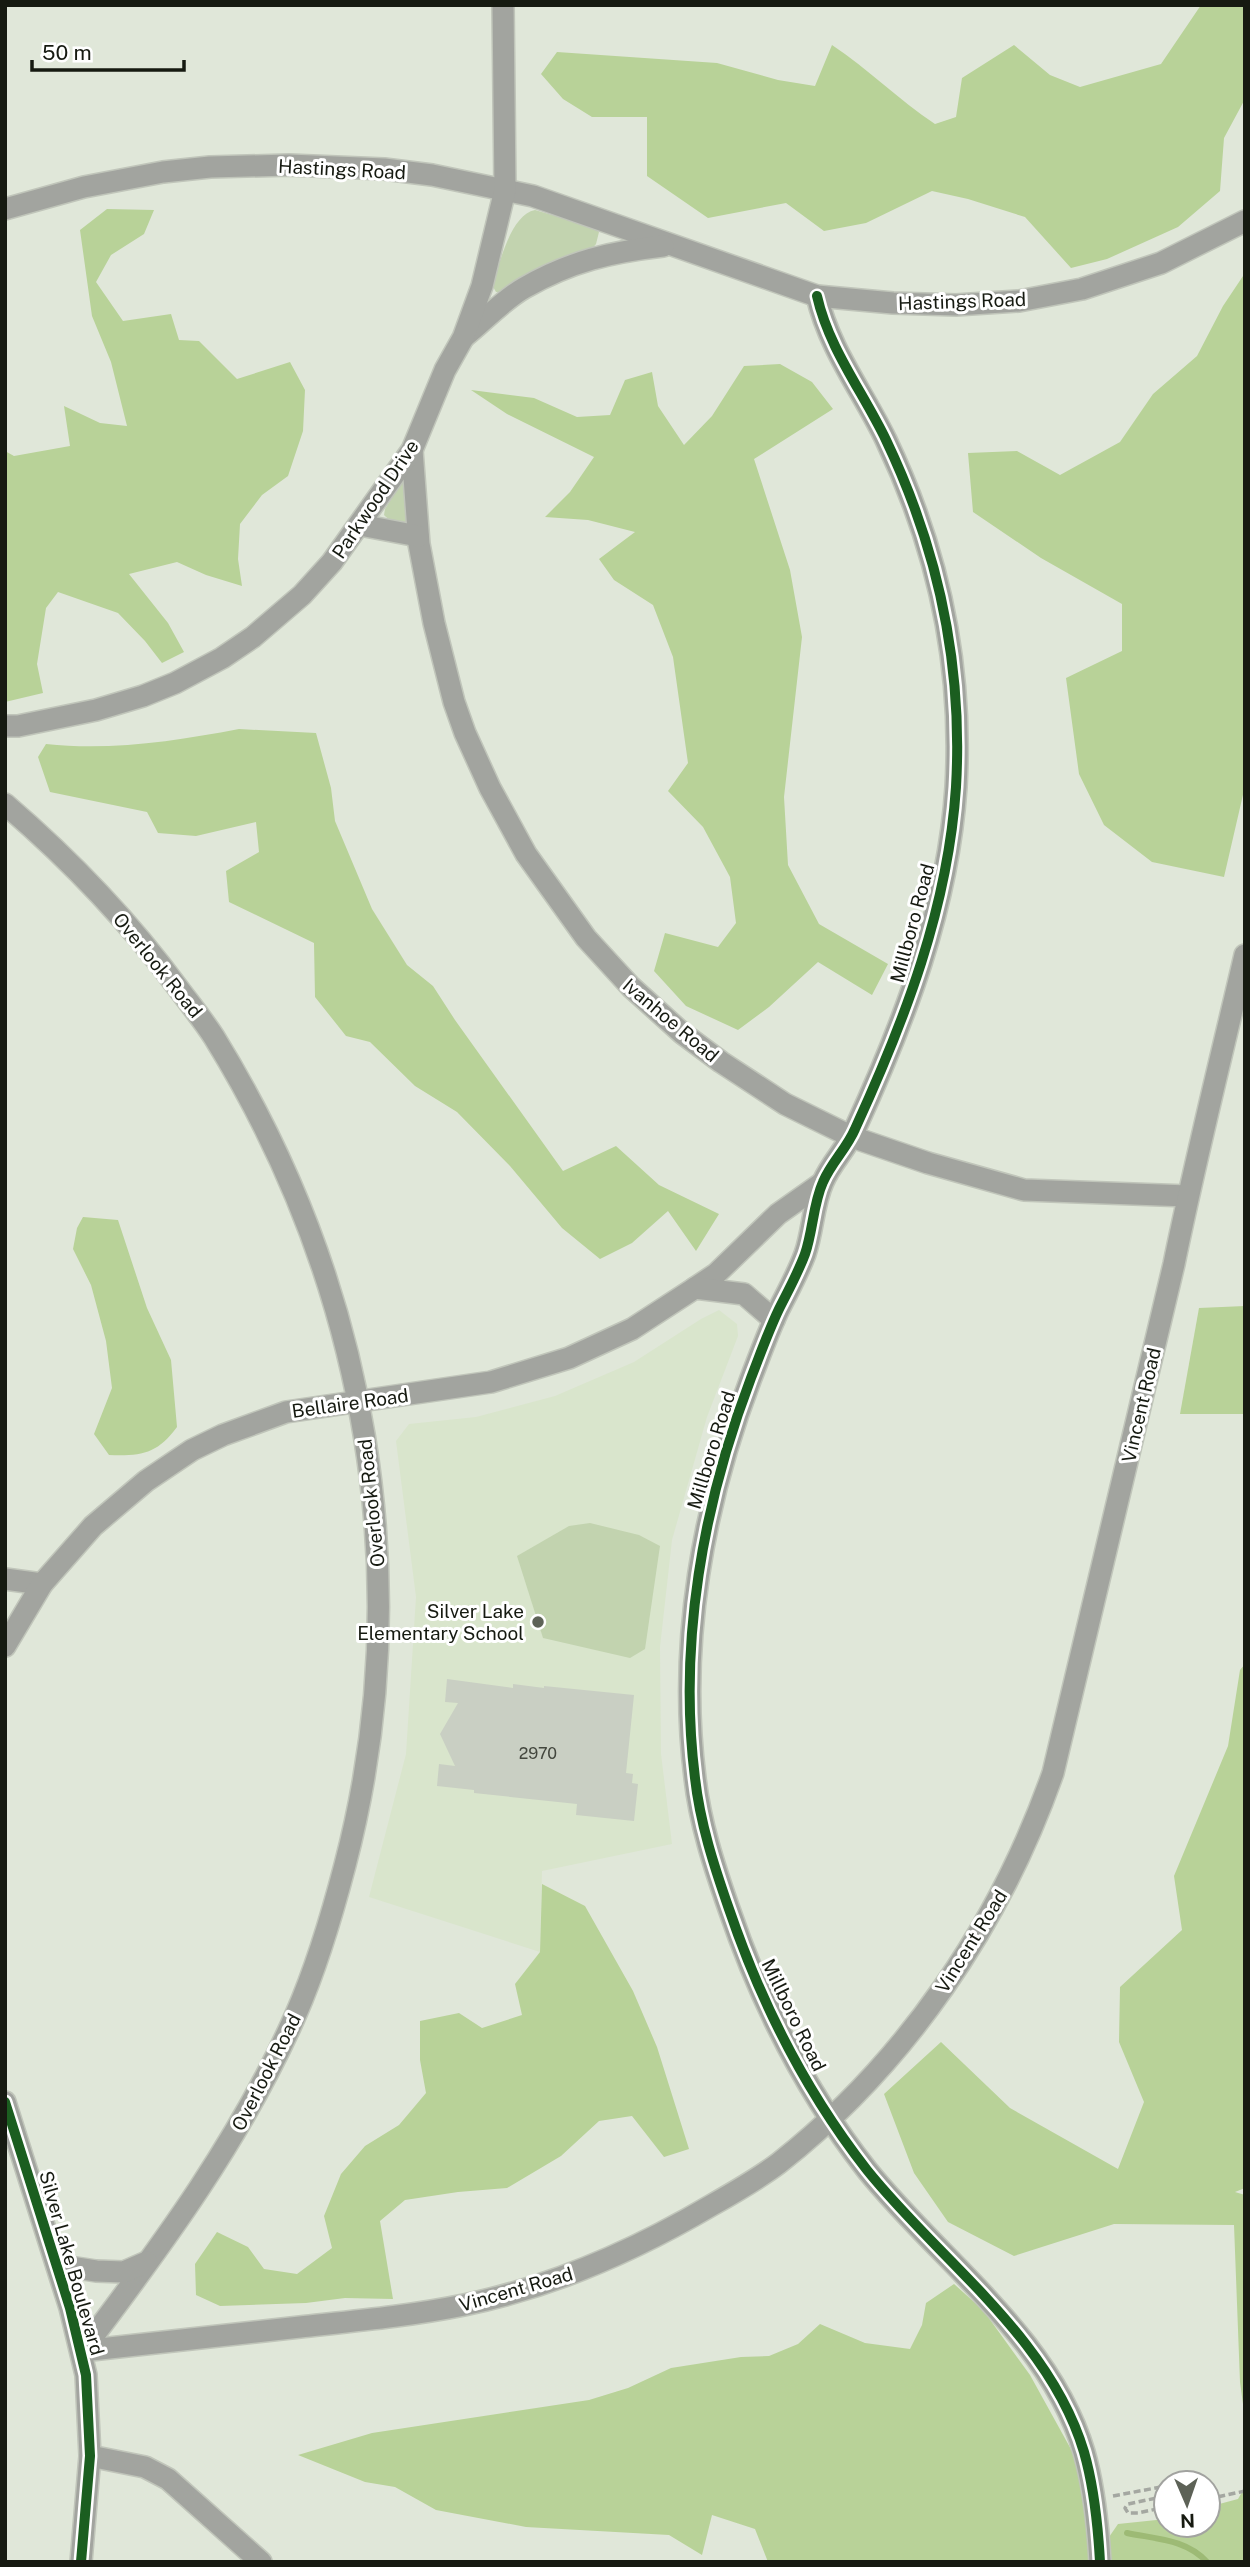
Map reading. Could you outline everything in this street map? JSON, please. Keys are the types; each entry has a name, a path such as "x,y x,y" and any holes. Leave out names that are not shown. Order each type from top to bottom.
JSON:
{"street":[{"name":"Parkwood Drive","path":"5,746 12,726 96,710 144,696 222,658 253,636 302,594 332,562 412,450 445,370 463,338 482,286 505,190 503,5"},
{"name":"Hastings Road","path":"5,209 85,187 163,172 237,166 301,165 384,169 432,175 533,197 817,296 956,305 1051,296 1114,280 1161,263 1245,221"},
{"name":"Hastings Road","path":"463,338 522,289 575,263 616,251 672,245"},
{"name":"Millboro Road","path":"817,296 830,338 901,470 919,517 942,596 956,706 956,785 944,880 933,928 902,1018 852,1137 822,1183 807,1249 774,1320 732,1433 706,1528 691,1639 689,1718 695,1781 703,1828 739,1938 791,2055 830,2119 869,2172 1002,2318 1056,2389 1084,2452 1094,2499 1100,2562"},
{"name":"Ivanhoe Road","path":"412,450 418,536 434,623 454,702 465,733 490,788 526,854 560,905 606,962 682,1032 721,1062 785,1104 852,1137 928,1163 1024,1190 1188,1196"},
{"path":"360,525 418,536"},
{"name":"Overlook Road","path":"5,804 68,862 133,929 212,1034 272,1143 306,1221 335,1300 359,1402 372,1489 379,1599 371,1728 356,1821 329,1924 297,2012 259,2092 232,2140 149,2261 82,2350"},
{"name":"Vincent Road","path":"82,2350 402,2316 465,2305 528,2289 590,2267 668,2231 778,2164 830,2119 899,2045 970,1949 1014,1869 1052,1773 1245,955"},
{"name":"Bellaire Road","path":"5,1646 42,1584 93,1526 146,1481 192,1450 223,1435 286,1412 491,1382 569,1358 632,1329 716,1274 778,1214 822,1183"},
{"path":"695,1287 744,1294 774,1320"},
{"path":"5,1579 42,1584"},
{"name":"Silver Lake Boulevard","path":"5,2102 82,2350 89,2408 90,2456 81,2562"},
{"path":"57,2265 124,2272 149,2261"},
{"path":"90,2456 145,2467 168,2479 261,2562"}],"path":[{"path":"1126,2495 1152,2489"},
{"path":"1222,2495 1245,2491"},
{"path":"1152,2499 1128,2504 1125,2508 1128,2512 1138,2513 1152,2510"}],"shaded area":[{"path":"535,210 593,227 599,232 596,244 591,250 503,292 496,292 492,285 507,242 519,221"},
{"path":"405,481 408,521 399,522 384,515 385,509"},
{"name":"Silver Lake Elementary School","path":"719,1310 737,1324 738,1336 707,1417 672,1540 660,1647 661,1754 672,1844 542,1871 540,1952 369,1897 406,1754 416,1597 396,1441 409,1424 476,1417 555,1396 634,1362"},
{"path":"590,1523 639,1535 660,1546 645,1649 630,1658 543,1638 517,1556 569,1526"}],"green space":[{"path":"1201,5 1245,5 1245,99 1224,138 1220,191 1178,227 1107,259 1071,268 1025,217 932,191 866,223 824,231 786,203 708,218 647,176 647,117 592,117 563,99 541,74 557,52 717,63 778,80 815,86 832,45 935,124 956,117 962,78 1014,45 1050,75 1080,87 1161,64"},
{"path":"107,209 154,210 144,234 111,255 96,282 123,321 171,314 179,340 199,341 237,379 290,362 305,390 303,431 288,476 262,495 240,524 238,559 242,586 206,575 177,562 129,574 168,623 184,652 162,663 118,613 58,592 46,608 37,664 43,693 5,702 5,451 14,456 70,446 64,406 100,423 127,426 111,362 92,316 80,230"},
{"path":"1245,273 1245,786 1224,877 1152,862 1104,825 1079,774 1066,678 1122,651 1122,604 1041,558 973,512 968,453 1017,451 1060,475 1120,442 1153,394 1197,356 1223,306"},
{"path":"780,364 812,382 833,409 754,459 790,570 802,637 784,797 788,865 819,924 888,964 872,995 818,962 769,1007 738,1030 686,1006 654,971 665,933 718,947 736,923 730,877 703,827 668,791 688,763 673,657 653,605 614,580 599,559 635,532 588,520 545,517 570,492 594,457 507,414 471,390 534,398 577,417 610,415 625,380 652,372 658,406 684,445 712,416 744,366"},
{"path":"239,729 316,733 331,788 335,821 372,909 407,965 433,986 563,1171 616,1146 659,1185 719,1214 696,1251 668,1211 632,1243 600,1259 562,1228 510,1166 457,1112 415,1086 370,1042 346,1036 315,997 314,943 229,902 226,871 259,852 256,822 196,836 158,833 147,812 50,792 38,757 46,744 143,744"},
{"path":"83,1217 118,1220 147,1308 171,1360 177,1427 163,1443 148,1452 109,1455 94,1434 112,1388 106,1341 91,1285 73,1249 77,1228"},
{"path":"1245,1306 1245,1414 1180,1414 1199,1308"},
{"path":"1245,1664 1245,2188 1235,2192 1245,2195 1245,2419 1240,2382 1234,2225 1114,2224 1014,2256 948,2222 914,2173 884,2094 941,2042 1010,2108 1118,2169 1144,2102 1119,2042 1120,1987 1182,1930 1174,1876 1228,1746 1240,1670"},
{"path":"542,1884 585,1906 633,1991 657,2047 689,2149 664,2157 632,2116 599,2121 561,2156 507,2188 405,2200 380,2221 393,2299 345,2298 306,2303 220,2306 196,2295 195,2264 217,2232 248,2247 264,2269 297,2274 332,2248 324,2216 341,2174 365,2146 399,2125 426,2093 420,2060 420,2021 459,2013 482,2028 522,2015 515,1984 540,1952"},
{"path":"954,2284 983,2310 1030,2375 1083,2471 1096,2556 1118,2524 1152,2520 1152,2539 1222,2539 1222,2503 1238,2499 1245,2487 1245,2562 768,2562 755,2529 712,2515 702,2555 669,2535 526,2527 436,2510 395,2487 365,2482 298,2455 372,2433 589,2400 628,2388 671,2368 741,2357 769,2356 798,2344 820,2324 865,2343 910,2349 922,2325 926,2303"}],"building":[{"path":"447,1679 513,1688 513,1684 634,1695 626,1773 633,1774 632,1783 638,1784 634,1821 576,1815 577,1804 474,1793 474,1790 437,1786 439,1764 455,1766 440,1734 458,1703 445,1702"}],"waterway":[{"path":"1127,2533 1180,2544 1199,2554 1207,2562"}],"cycle path":[{"path":"817,296 838,352 877,422 904,481 933,566 951,653 957,742 956,787 944,876 934,920 907,1005 855,1129 823,1182 805,1254 764,1344 734,1426 720,1475 708,1524 693,1625 690,1676 695,1778 708,1844 723,1893 755,1978 787,2046 824,2110 867,2170 990,2302 1046,2372 1068,2411 1084,2452 1097,2520 1100,2562"},
{"path":"5,2102 70,2308 86,2375 90,2456 81,2562"}],"place":[{"name":"Silver Lake Elementary School","path":"538,1622"}]}
